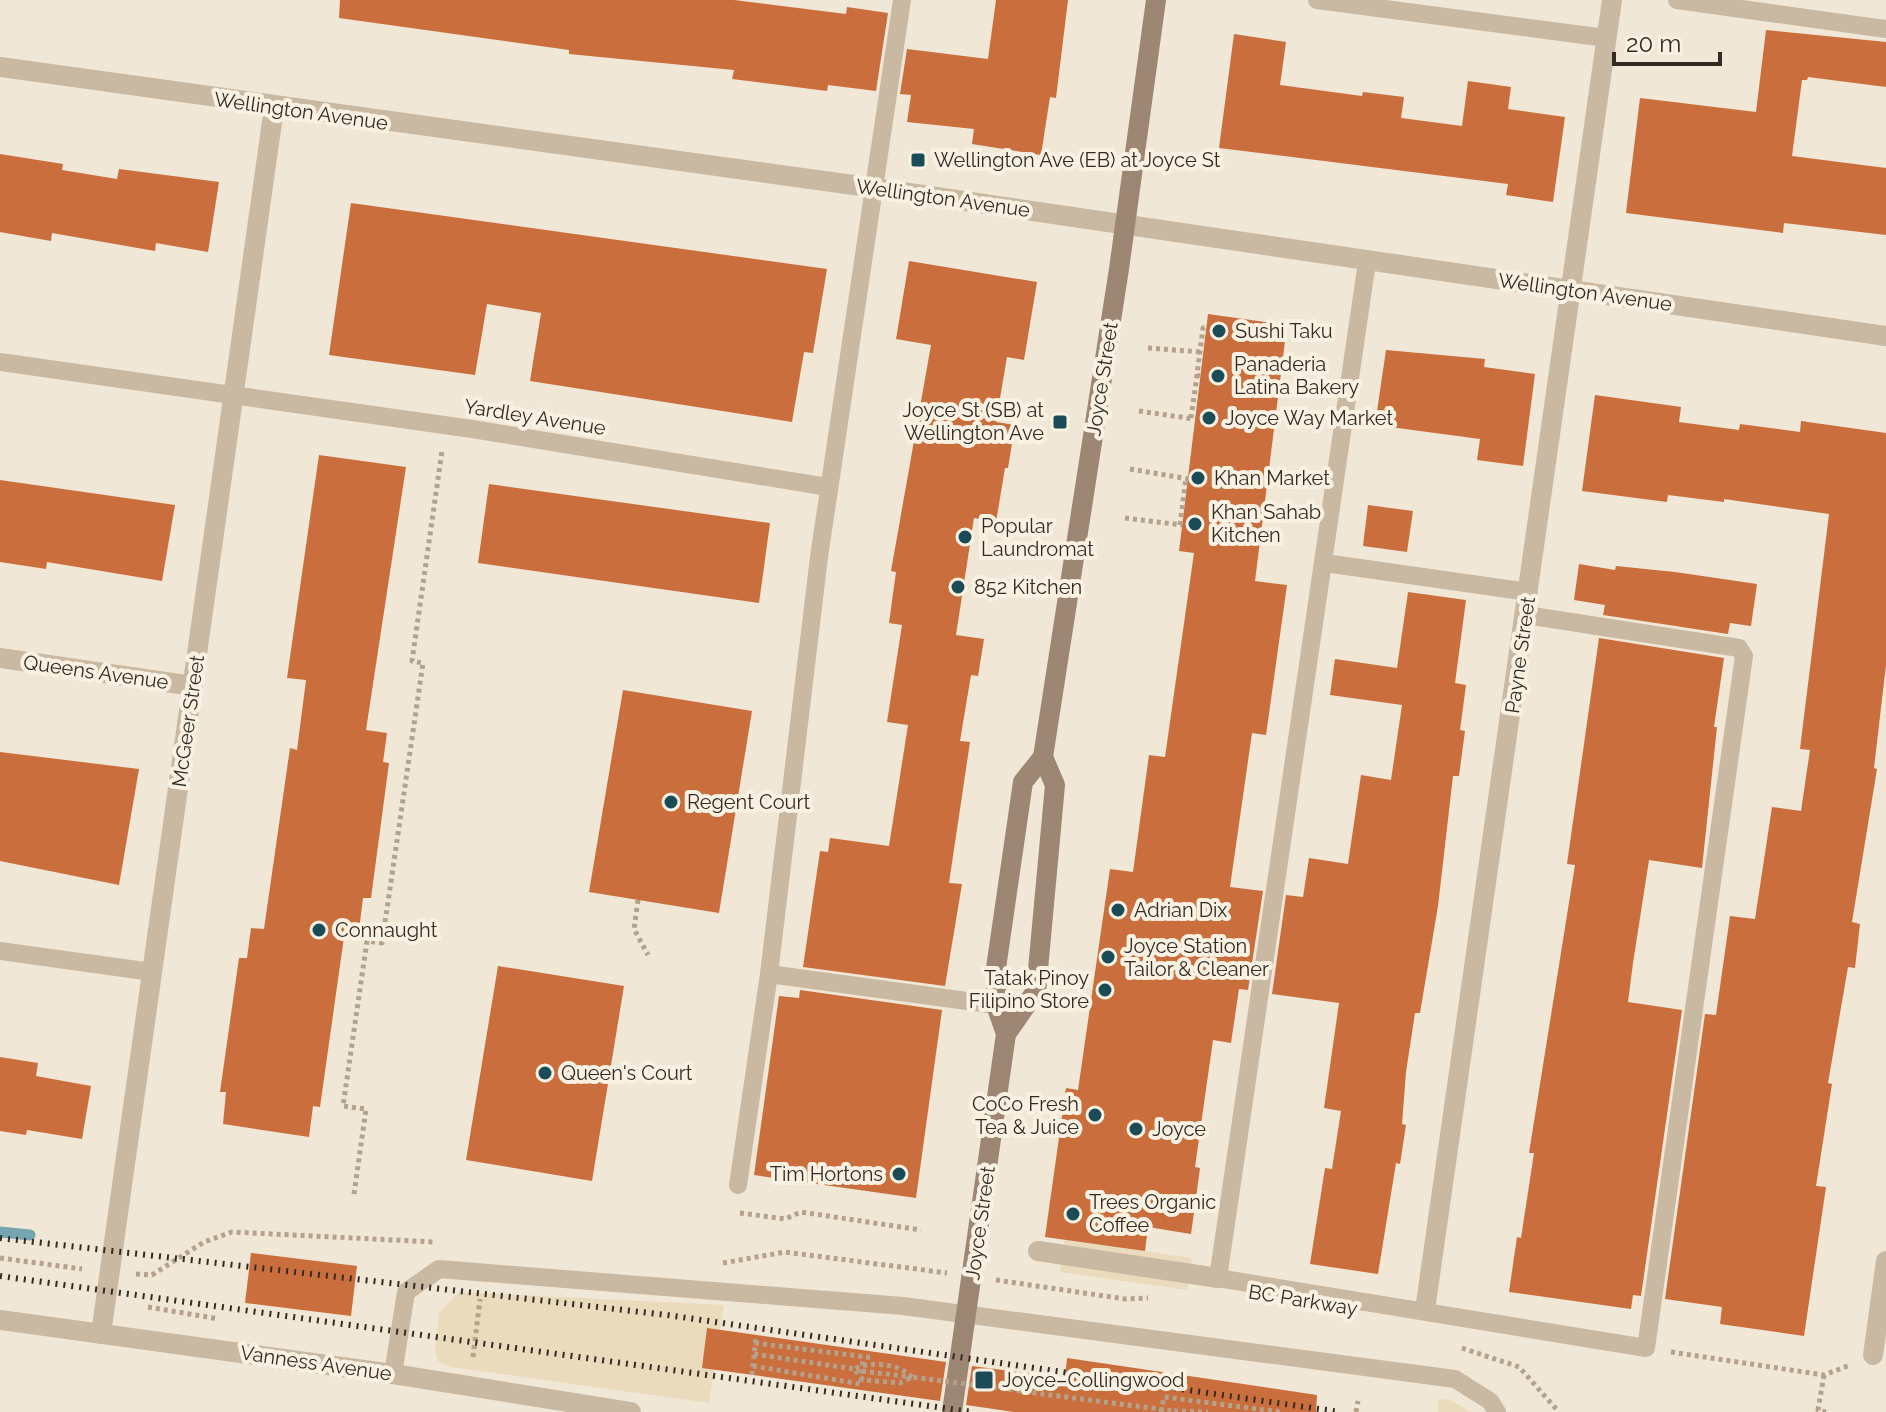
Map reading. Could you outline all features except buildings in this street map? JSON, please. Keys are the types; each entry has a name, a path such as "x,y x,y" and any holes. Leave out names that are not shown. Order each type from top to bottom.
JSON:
{"main road":[{"name":"Joyce Street","path":"1006,1034 996,1005 996,968 1023,782 1043,757 1125,225 1156,0"},
{"name":"Joyce Street","path":"952,1412 1006,1034 1036,991 1055,785 1043,757"}],"street":[{"name":"Payne Street","path":"1425,1310 1612,0"},
{"name":"Wellington Avenue","path":"0,67 274,108 875,188 1886,336"},
{"name":"McGeer Street","path":"101,1334 274,108"},
{"name":"Queens Avenue","path":"0,658 193,686"},
{"path":"1038,1251 1218,1278"},
{"path":"1880,1357 1886,1261"},
{"name":"Vanness Avenue","path":"0,1320 393,1374 631,1412"}],"lane":[{"path":"738,1185 769,974 828,487 902,0"},
{"path":"1317,0 1395,5 1606,38"},
{"path":"1677,0 1886,29"},
{"path":"1367,262 1218,1278 1646,1348 1744,656 1739,648 1526,615"},
{"name":"Yardley Avenue","path":"0,362 234,394 828,487"},
{"path":"1325,563 1529,592"},
{"path":"0,951 152,972"},
{"path":"769,974 996,1005"},
{"path":"393,1374 406,1292 439,1269 903,1306 1455,1379 1490,1401 1497,1412"}],"path":[{"path":"1139,411 1192,418 1203,328 1206,328"},
{"path":"1148,348 1200,352"},
{"path":"354,1194 366,1109 343,1106 367,941 382,943 423,663 412,661 445,426"},
{"path":"1125,518 1181,525 1187,478 1130,469"},
{"path":"638,900 634,929 648,955"},
{"path":"738,1185 734,1212 785,1219 801,1212 921,1230"},
{"path":"0,1258 78,1268"},
{"path":"1018,1283 1125,1299 1153,1297"},
{"path":"473,1357 481,1294"},
{"path":"752,1375 756,1339 874,1358"},
{"path":"1447,1344 1519,1367 1559,1412"},
{"path":"1646,1348 1824,1375 1880,1357"},
{"path":"754,1354 854,1369 866,1363 903,1368 912,1377"},
{"path":"753,1366 861,1384 863,1357"},
{"path":"854,1369 863,1380 900,1383 912,1377"},
{"path":"862,1371 1161,1411 1208,1412"},
{"path":"1824,1375 1818,1410 1826,1412"},
{"path":"1161,1411 1164,1397 1282,1412"},
{"path":"1356,1412 1358,1401"}],"shaded area":[{"path":"1066,1229 1145,1251 1192,1258 1187,1290 1060,1272"},
{"path":"459,1292 724,1305 709,1403 451,1367 438,1361 435,1351 439,1313"},
{"path":"1438,1399 1450,1400 1471,1412 1438,1412"}],"waterway":[{"path":"0,1232 30,1235"}],"railway":[{"path":"0,1238 667,1315 1340,1412"},
{"path":"0,1276 972,1412"}],"place":[{"name":"Wellington Ave (EB) at Joyce St","path":"918,160"},
{"name":"Sushi Taku","path":"1219,331"},
{"name":"Panaderia Latina Bakery","path":"1218,376"},
{"name":"Joyce Way Market","path":"1209,418"},
{"name":"Joyce St (SB) at Wellington Ave","path":"1060,422"},
{"name":"Khan Market","path":"1198,478"},
{"name":"Khan Sahab Kitchen","path":"1195,524"},
{"name":"Popular Laundromat","path":"965,537"},
{"name":"852 Kitchen","path":"958,587"},
{"name":"Regent Court","path":"671,802"},
{"name":"Adrian Dix","path":"1118,910"},
{"name":"Connaught","path":"319,930"},
{"name":"Joyce Station Tailor & Cleaner","path":"1108,957"},
{"name":"Tatak Pinoy Filipino Store","path":"1105,990"},
{"name":"Queen's Court","path":"545,1073"},
{"name":"CoCo Fresh Tea & Juice","path":"1095,1115"},
{"name":"Joyce","path":"1136,1129"},
{"name":"Tim Hortons","path":"899,1174"},
{"name":"Trees Organic Coffee","path":"1073,1214"},
{"name":"Joyce–Collingwood","path":"984,1380"}]}
